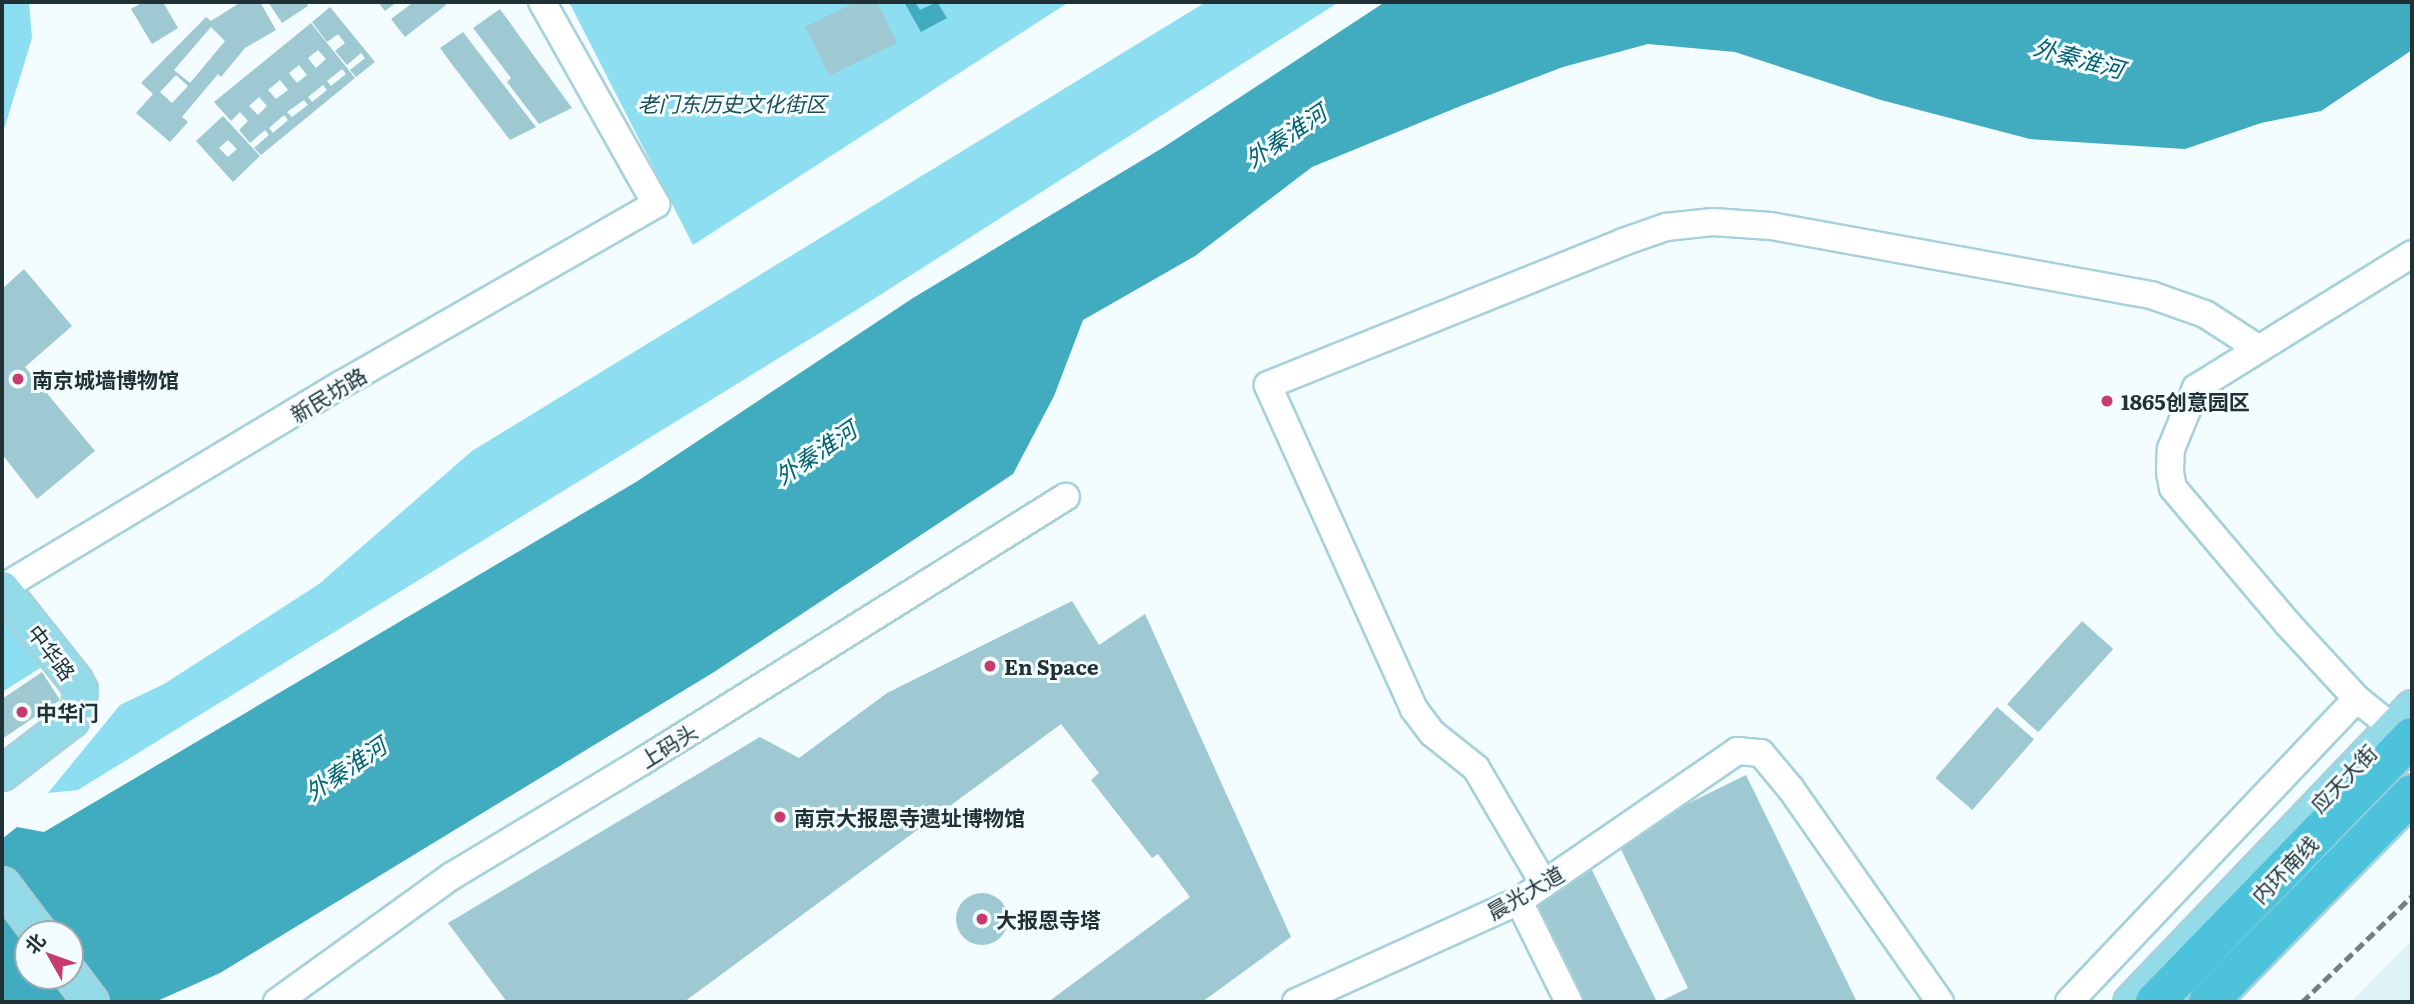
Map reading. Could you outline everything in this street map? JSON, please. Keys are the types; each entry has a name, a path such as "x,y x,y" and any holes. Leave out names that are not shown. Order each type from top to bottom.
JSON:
{"highway":[{"name":"内环南线","path":"2155,1002 2405,724"},
{"name":"内环南线","path":"2208,1002 2412,794"}],"main road":[{"name":"中华路","path":"2,588 75,680 80,690 78,707 71,720 2,773"},
{"name":"应天大街","path":"2130,1002 2405,724"},
{"path":"2231,1002 2412,814"},
{"path":"2,884 29,920"}],"street":[{"name":"新民坊路","path":"2,588 342,384 656,204 542,2"},
{"path":"1544,884 1476,768 1432,733 1414,709 1268,385 1666,226 1713,222 1771,226 2151,295 2205,314 2259,349"},
{"path":"2405,724 2357,699 2288,624 2173,488 2170,472 2171,449 2196,388 2412,254"},
{"name":"上码头","path":"277,1002 452,876 657,752 1066,497"},
{"path":"2069,1002 2357,699"},
{"name":"晨光大道","path":"1296,1002 1519,901 1737,751 1760,753 1791,789 1940,1002"},
{"path":"1519,901 1569,1002"}],"shaded area":[{"path":"2412,940 2412,1002 2351,1002"}],"green space":[{"path":"2,2 29,2 32,38 2,136"},
{"name":"老门东历史文化街区","path":"569,2 1069,2 693,245"},
{"path":"1206,2 1339,2 847,316 78,790 48,793 120,705 164,684 319,584 472,451"},
{"path":"2,614 42,667 2,692"}],"water":[{"path":"904,2 915,2 920,10 937,2 947,18 921,32"},
{"name":"外秦淮河","path":"1385,2 2412,2 2412,50 2321,111 2261,123 2185,149 2030,139 1881,100 1735,52 1648,44 1563,67 1312,167 1195,256 1083,320 1054,396 1013,474 714,672 220,973 155,1002 2,1002 2,839 17,827 44,832 636,482 913,298 1164,147"}],"building":[{"path":"143,2 163,2 178,28 152,44 131,9"},
{"path":"241,2 260,2 276,30 245,48 221,77 218,74 182,117 188,122 170,142 136,113 153,94 141,83 206,17 211,21","holes":["211,27 225,41 190,83 174,70","176,75 188,86 172,103 160,92"]},
{"path":"268,2 306,2 308,6 282,23"},
{"path":"378,2 397,2 385,11"},
{"path":"409,2 444,2 446,5 405,37 391,19 411,4"},
{"path":"856,2 877,2 897,43 829,76 805,27"},
{"path":"330,7 375,62 356,77 350,70 365,58 361,53 347,65 335,51 345,43 338,34 327,42 312,22"},
{"path":"500,9 572,108 539,124 507,82 511,78 473,28"},
{"path":"311,23 355,78 261,155 254,148 269,135 265,130 250,143 239,130 248,121 240,112 231,121 214,102","holes":["318,50 326,59 316,68 308,58","299,65 307,75 297,83 289,73","342,69 346,74 331,86 327,81","280,80 288,90 276,99 268,90","323,85 327,90 312,102 308,97","259,97 267,106 258,115 249,106","304,100 308,105 292,117 287,112","284,115 288,120 273,133 269,128"]},
{"path":"463,32 536,127 510,140 440,48"},
{"path":"223,116 260,156 233,182 196,141","holes":["228,140 237,149 228,157 219,148"]},
{"name":"南京城墙博物馆","path":"24,269 72,326 25,367 95,451 37,499 2,454 2,289"},
{"name":"南京大报恩寺遗址博物馆","path":"1072,601 1099,645 1145,614 1291,937 1202,1002 1048,1002 1190,897 1158,854 1152,858 1091,780 1099,773 1061,724 684,1002 507,1002 448,923 760,737 799,758 887,693"},
{"path":"2082,621 2113,649 2038,732 2007,704"},
{"name":"中华门","path":"42,672 60,700 2,739 2,699"},
{"path":"1997,707 2034,739 1972,810 1935,778"},
{"path":"1746,775 1857,1002 1659,1002 1688,988 1616,839"},
{"path":"1585,856 1657,1002 1577,1002 1521,887"},
{"name":"大报恩寺塔","path":"982,893 992,895 1000,901 1006,909 1006,929 1000,937 992,943 982,945 972,943 964,937 958,929 956,919 958,909 964,901 972,895"}],"railway":[{"path":"2302,1002 2412,896"}],"place":[{"name":"南京城墙博物馆","path":"18,379"},
{"name":"1865创意园区","path":"2107,401"},
{"name":"En Space","path":"990,666"},
{"name":"中华门","path":"22,712"},
{"name":"南京大报恩寺遗址博物馆","path":"780,817"},
{"name":"大报恩寺塔","path":"982,919"}]}
